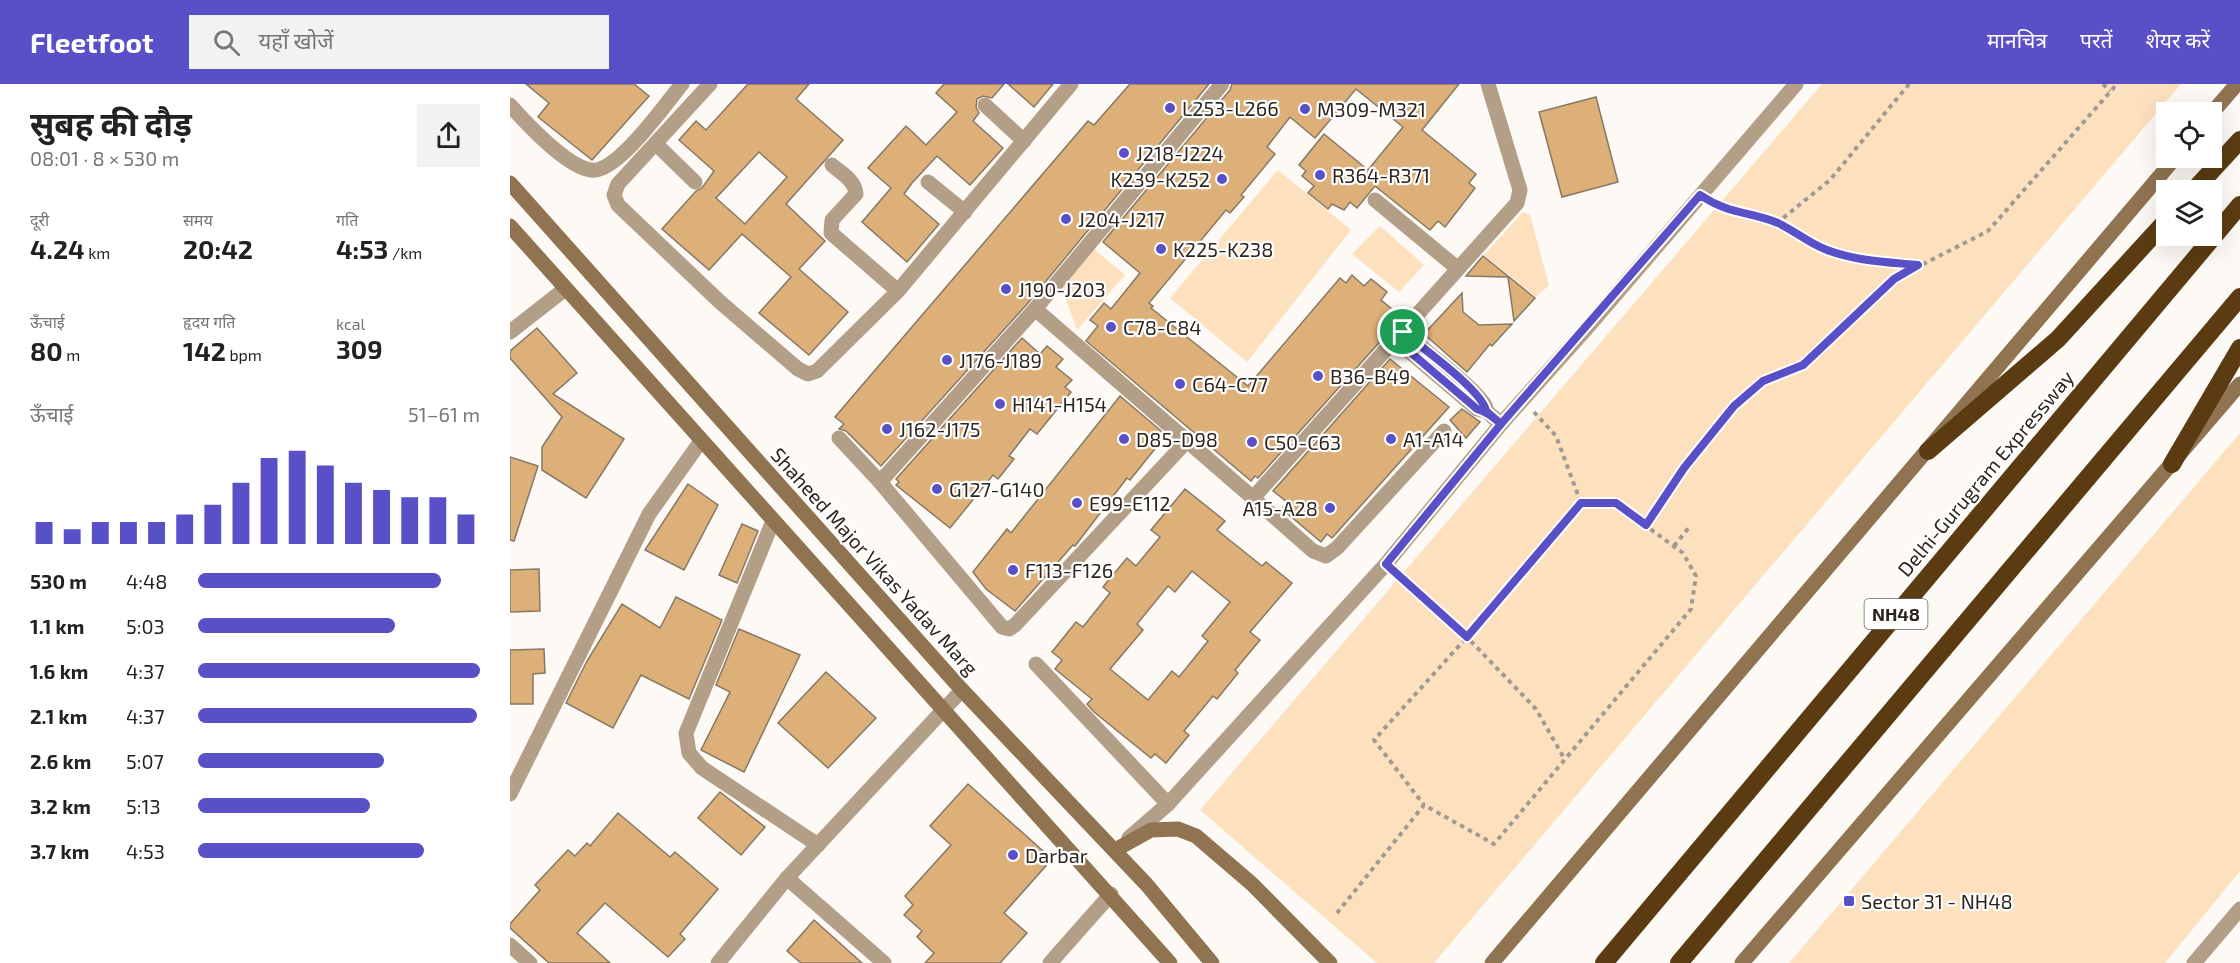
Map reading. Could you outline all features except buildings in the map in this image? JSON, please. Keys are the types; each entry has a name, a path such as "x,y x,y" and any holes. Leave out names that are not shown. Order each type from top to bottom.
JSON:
{"highway":[{"path":"2203,180 2240,140"},
{"name":"Delhi-Gurugram Expressway","path":"1604,963 2240,205"},
{"path":"1928,451 2058,339 2156,232"},
{"name":"NH48","path":"1680,963 2238,299"},
{"path":"2172,464 2240,348"}],"main road":[{"path":"2221,102 2237,84"},
{"path":"1492,963 2167,168"},
{"name":"Shaheed Major Vikas Yadav Marg","path":"510,183 962,690 1115,850 1212,963"},
{"path":"510,226 772,521 1111,894 1170,963"},
{"path":"1742,963 2240,384"},
{"path":"1115,850 1151,830 1178,829 1196,836 1252,884 1330,963"}],"street":[{"path":"510,105 571,162 592,171 609,166 625,152 682,84"},
{"path":"710,84 618,184 614,195 618,205 720,302 798,369 808,374 817,370 898,291 1071,84"},
{"path":"880,482 1035,309 1222,84"},
{"path":"1253,498 1521,196 1488,84"},
{"path":"1115,850 1168,804 1386,564 1501,424 1796,84"},
{"path":"985,105 1024,141"},
{"path":"656,144 695,182"},
{"path":"832,165 850,180 855,187 856,194 832,220 831,232 898,291"},
{"path":"928,182 964,212"},
{"path":"1374,200 1457,268"},
{"path":"510,332 565,289"},
{"path":"1035,309 1313,551 1326,556 1337,548 1444,431"},
{"path":"1399,336 1477,409 1486,411 1501,424"},
{"path":"839,438 880,482 1002,627 1009,628 1187,441"},
{"path":"510,794 649,514 701,441"},
{"path":"772,521 686,734 689,753 702,768 818,845"},
{"path":"1036,664 1168,804"},
{"path":"718,963 788,878 962,690"},
{"path":"788,878 884,963"},
{"path":"1050,963 1111,894"},
{"path":"2194,963 2240,909"},
{"path":"510,945 530,963"}],"path":[{"path":"1777,223 1830,180 1909,84"},
{"path":"2103,84 2110,91"},
{"path":"1646,525 1684,468 1734,406 1763,381 1803,365 1894,279 1988,231 2117,84"},
{"path":"1700,195 1717,206 1777,223 1836,253 1858,259 1918,265"},
{"path":"1522,401 1556,436 1581,503"},
{"path":"1581,503 1616,503 1646,525 1683,553 1696,576 1691,609 1494,844 1424,805 1374,740 1467,637 1581,503"},
{"path":"1674,546 1690,526"},
{"path":"1386,564 1467,637 1536,709 1565,760"},
{"path":"1337,913 1424,805"}],"shaded area":[{"path":"1822,84 2181,84 2166,102 2156,102 2156,113 1434,963 1377,963 1200,810"},
{"path":"1278,170 1351,230 1247,362 1170,298"},
{"path":"1523,212 1530,215 1549,285 1536,297 1484,255"},
{"path":"1380,226 1424,265 1399,292 1352,254"},
{"path":"1093,248 1125,275 1077,330 1061,286"},
{"path":"2240,433 2240,871 2165,963 1789,963"}],"place":[{"name":"L253-L266","path":"1170,108"},
{"name":"M309-M321","path":"1305,109"},
{"name":"J218-J224","path":"1124,153"},
{"name":"R364-R371","path":"1320,175"},
{"name":"K239-K252","path":"1222,179"},
{"name":"J204-J217","path":"1066,219"},
{"name":"K225-K238","path":"1161,249"},
{"name":"J190-J203","path":"1006,289"},
{"name":"C78-C84","path":"1111,327"},
{"name":"J176-J189","path":"947,360"},
{"name":"B36-B49","path":"1318,376"},
{"name":"C64-C77","path":"1180,384"},
{"name":"H141-H154","path":"1000,404"},
{"name":"J162-J175","path":"887,429"},
{"name":"D85-D98","path":"1124,439"},
{"name":"A1-A14","path":"1391,439"},
{"name":"C50-C63","path":"1252,442"},
{"name":"G127-G140","path":"937,489"},
{"name":"E99-E112","path":"1077,503"},
{"name":"A15-A28","path":"1330,508"},
{"name":"F113-F126","path":"1013,570"},
{"name":"Darbar","path":"1013,855"},
{"name":"Sector 31 - NH48","path":"1849,901"}],"route":[{"path":"1403,332 1396,340 1477,409 1486,411 1491,415 1501,424 1586,329 1700,195 1717,206 1739,214 1777,223 1825,250 1858,259 1918,265 1894,279 1803,365 1763,381 1734,406 1684,468 1646,525 1616,503 1581,503 1467,637 1386,564 1501,424 1486,411 1485,403 1403,332"}]}
